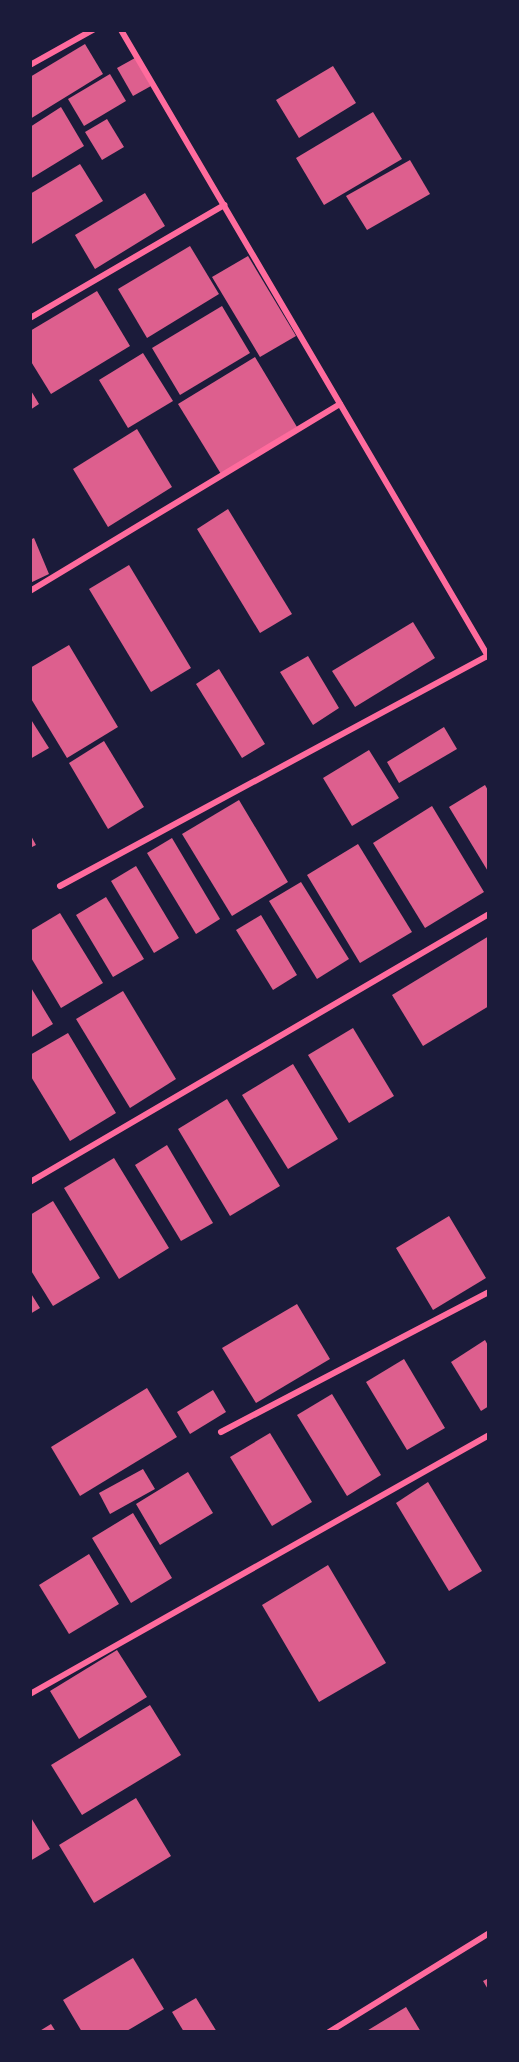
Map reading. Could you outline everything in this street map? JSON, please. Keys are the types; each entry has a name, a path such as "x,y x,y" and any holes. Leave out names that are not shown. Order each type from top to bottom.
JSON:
{"street":[{"path":"30,65 93,30"},
{"path":"60,886 488,657 121,30"},
{"path":"30,318 224,205"},
{"path":"30,591 340,404"},
{"path":"30,1182 489,914"},
{"path":"221,1432 489,1292"},
{"path":"30,1694 489,1435"},
{"path":"329,2032 489,1933"}],"building":[{"path":"85,44 103,74 30,119 30,77"},
{"path":"135,58 151,86 133,96 117,68"},
{"path":"333,66 356,103 299,138 276,100"},
{"path":"110,74 126,101 84,126 68,99"},
{"path":"61,107 84,146 30,179 30,127"},
{"path":"373,112 402,159 324,205 296,158"},
{"path":"107,119 124,147 102,160 85,132"},
{"path":"410,160 430,194 367,230 346,196"},
{"path":"80,164 103,201 30,245 30,194"},
{"path":"145,193 165,226 95,269 75,235"},
{"path":"190,246 219,294 147,338 118,289"},
{"path":"248,256 296,336 260,357 212,277"},
{"path":"97,291 130,346 51,394 30,360 30,331"},
{"path":"222,306 250,353 180,395 152,348"},
{"path":"143,353 173,401 128,428 99,380"},
{"path":"255,357 297,427 221,474 178,404"},
{"path":"30,389 39,404 30,410"},
{"path":"137,429 172,487 108,527 73,469"},
{"path":"228,509 292,614 260,633 197,529"},
{"path":"34,538 49,574 30,583 30,540"},
{"path":"129,565 191,668 151,692 89,589"},
{"path":"413,622 435,658 355,707 332,671"},
{"path":"69,645 118,727 67,758 30,697 30,668"},
{"path":"308,656 339,708 313,725 280,672"},
{"path":"219,669 265,744 242,758 196,684"},
{"path":"30,718 49,748 30,759"},
{"path":"444,727 457,749 399,783 387,762"},
{"path":"104,741 144,807 108,829 69,763"},
{"path":"369,750 399,798 352,826 323,778"},
{"path":"485,785 489,792 489,873 449,807"},
{"path":"239,800 288,882 232,916 182,834"},
{"path":"432,806 484,892 425,928 373,843"},
{"path":"30,834 36,845 30,848"},
{"path":"172,838 220,919 196,934 147,853"},
{"path":"358,844 412,932 360,963 307,875"},
{"path":"136,866 179,938 154,953 111,881"},
{"path":"301,882 349,959 317,979 269,901"},
{"path":"106,897 144,959 113,977 76,915"},
{"path":"60,913 103,983 61,1008 30,956 30,931"},
{"path":"261,915 297,975 273,990 236,930"},
{"path":"489,936 489,1006 423,1046 392,995"},
{"path":"30,986 53,1024 30,1038"},
{"path":"123,991 176,1079 130,1108 76,1019"},
{"path":"353,1028 394,1096 349,1123 308,1055"},
{"path":"68,1033 116,1113 70,1141 30,1075 30,1055"},
{"path":"293,1064 338,1139 288,1169 242,1095"},
{"path":"227,1099 280,1186 230,1216 178,1129"},
{"path":"167,1145 213,1223 181,1241 135,1165"},
{"path":"114,1158 169,1248 119,1279 64,1188"},
{"path":"53,1201 100,1278 53,1306 30,1269 30,1215"},
{"path":"449,1216 486,1278 433,1310 396,1248"},
{"path":"30,1292 40,1308 30,1314"},
{"path":"297,1304 330,1359 256,1403 222,1348"},
{"path":"485,1340 489,1347 489,1406 481,1411 451,1362"},
{"path":"404,1359 445,1428 407,1450 366,1382"},
{"path":"147,1388 177,1437 80,1496 51,1447"},
{"path":"213,1390 226,1412 190,1434 177,1412"},
{"path":"332,1394 381,1475 347,1496 297,1415"},
{"path":"270,1433 312,1502 272,1526 230,1457"},
{"path":"143,1469 155,1489 110,1514 99,1493"},
{"path":"188,1472 213,1513 160,1545 136,1504"},
{"path":"428,1482 482,1571 449,1591 396,1503"},
{"path":"133,1513 172,1578 131,1603 92,1538"},
{"path":"89,1554 119,1604 69,1634 39,1585"},
{"path":"328,1565 386,1663 319,1702 262,1605"},
{"path":"117,1650 147,1697 79,1739 50,1691"},
{"path":"150,1705 181,1755 82,1815 51,1765"},
{"path":"136,1798 171,1856 94,1903 59,1845"},
{"path":"30,1816 50,1849 30,1861"},
{"path":"133,1958 164,2009 125,2032 82,2032 63,2000"},
{"path":"489,1978 489,1991 483,1981"},
{"path":"196,1998 217,2032 184,2032 172,2012"},
{"path":"406,2007 421,2032 365,2032"},
{"path":"51,2024 56,2032 38,2032"}]}
